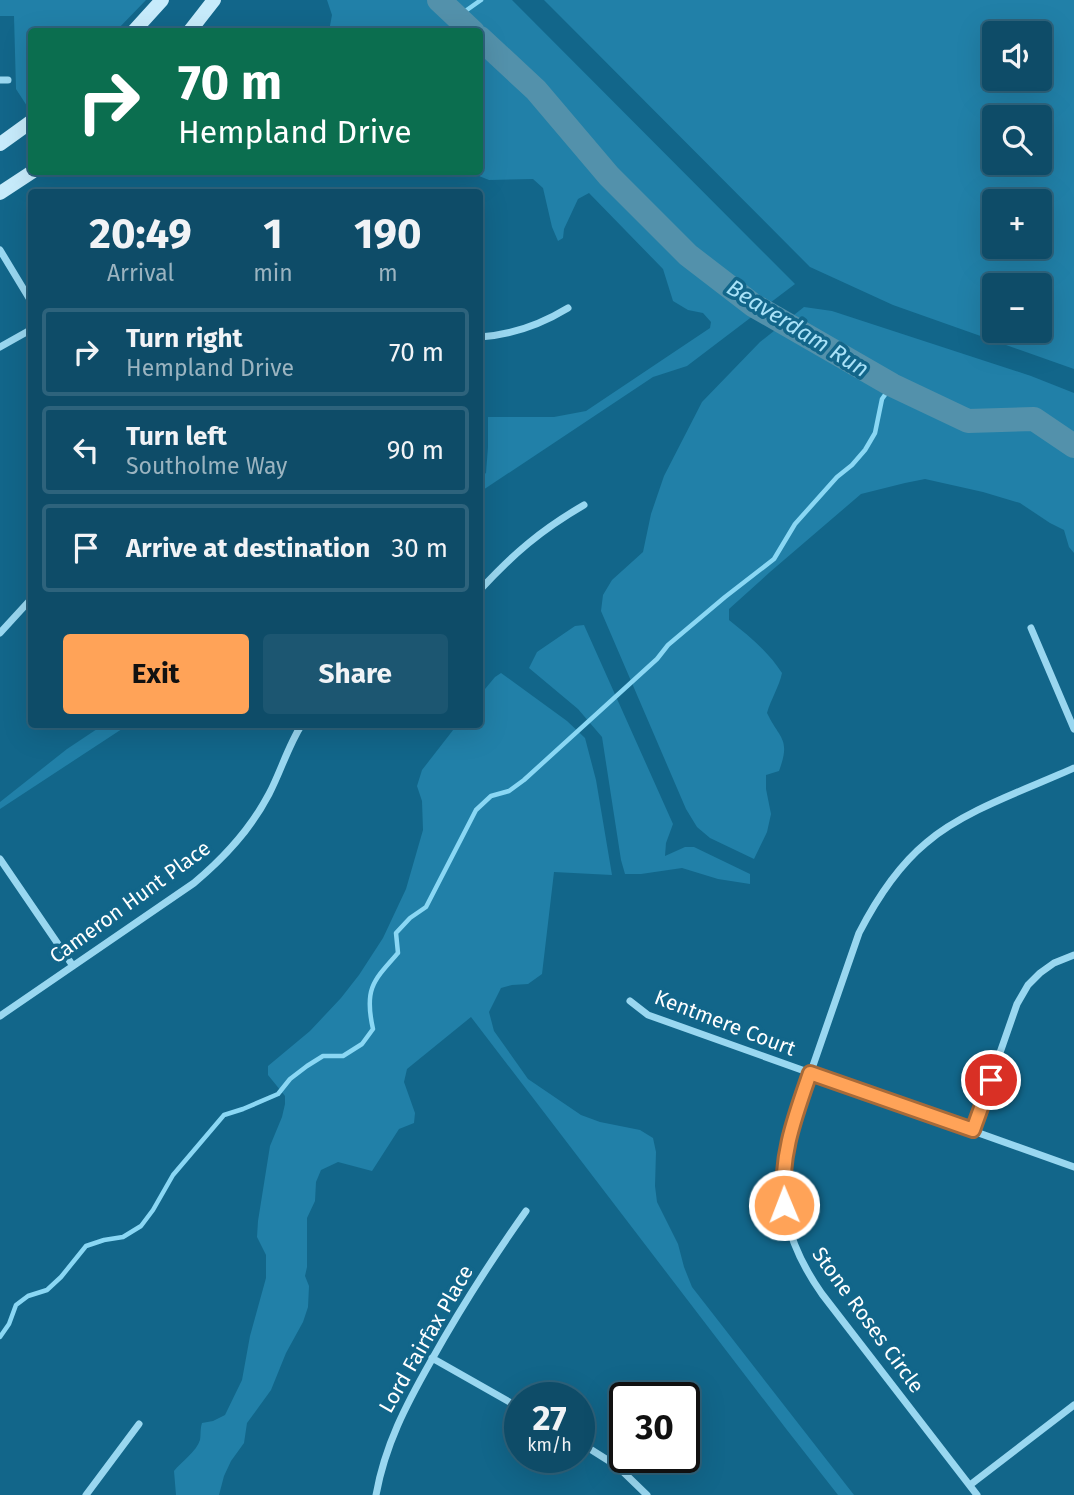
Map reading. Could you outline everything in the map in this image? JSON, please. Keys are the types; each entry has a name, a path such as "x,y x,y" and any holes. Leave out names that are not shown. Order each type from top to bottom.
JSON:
{"main road":[{"path":"137,28 162,0"},
{"path":"192,28 214,0"},
{"path":"0,144 28,124"},
{"path":"0,192 28,174"}],"street":[{"path":"0,250 28,296"},
{"path":"483,337 517,331 538,324 568,308"},
{"path":"0,347 28,331"},
{"path":"483,587 530,540 584,505"},
{"path":"0,633 28,602"},
{"path":"1031,628 1074,729"},
{"name":"Cameron Hunt Place","path":"0,1016 194,883 218,863 255,818 300,728"},
{"name":"Stone Roses Circle","path":"977,1495 822,1294 801,1261 787,1222 782,1183 784,1163 790,1129 859,933 880,897 908,860 926,842 946,828 971,813 1074,768"},
{"path":"0,859 72,966"},
{"path":"973,1130 1017,1004 1028,985 1040,973 1074,954"},
{"name":"Kentmere Court","path":"630,1001 648,1015 1074,1167"},
{"name":"Lord Fairfax Place","path":"376,1495 393,1432 405,1407 475,1286 526,1210"},
{"path":"432,1358 504,1399"},
{"path":"970,1485 1074,1405"},
{"path":"86,1495 139,1424"},
{"path":"595,1452 617,1466 647,1495"}],"shaded area":[{"path":"0,0 146,0 119,28 28,28 27,106 16,89 14,16 0,16"},
{"path":"327,0 512,0 795,284 687,366 653,377 483,490 488,417 554,417 586,411 710,328 711,322 703,313 688,310 673,301 663,269 589,193 578,199 564,229 563,238 558,241 543,188 533,179 489,180 476,175 483,175 483,28 330,28 332,15"},
{"path":"544,0 1074,0 1074,369 1000,343 1052,343 1052,273 982,273 982,336 893,305 810,267"},
{"path":"804,307 832,311 1031,376 1074,393 1074,553 1069,547 1064,530 1020,503 925,479 861,494 729,609 729,620 764,651 782,673 767,713 782,740 784,752 779,771 766,775 771,814 767,832 754,859 710,838 697,827 686,809 601,611 603,595 612,580 643,552 651,514 664,476 702,402 760,342"},
{"path":"584,625 673,824 666,843 665,856 685,847 694,847 750,874 750,884 718,879 682,868 625,874 602,737 578,709 529,668 537,652 575,626"},
{"path":"501,673 567,721 585,738 596,780 612,875 554,872 542,974 528,984 501,988 489,1012 494,1031 528,1079 581,1115 600,1122 640,1130 653,1138 656,1152 657,1202 678,1244 692,1287 854,1495 838,1495 471,1017 407,1069 404,1082 415,1113 414,1123 399,1129 372,1171 338,1162 321,1170 316,1182 315,1201 307,1218 305,1276 309,1286 308,1307 303,1322 286,1353 271,1390 247,1423 244,1443 231,1461 219,1495 176,1495 174,1471 198,1444 202,1423 225,1415 242,1380 250,1336 266,1278 266,1255 257,1237 258,1221 270,1146 285,1104 285,1096 268,1075 268,1066 310,1031 341,998 383,938 406,889 423,830 422,801 417,786 422,770 455,728 483,728 483,691"},
{"path":"98,728 123,728 0,809 0,802 67,749"}],"waterway":[{"name":"Beaverdam Run","path":"439,0 469,28"},
{"path":"457,17 481,0"},
{"name":"Beaverdam Run","path":"483,41 536,90 609,176 688,255 753,305 892,385 968,421 1034,419 1074,446"},
{"path":"0,1337 9,1324 16,1305 28,1296 47,1290 86,1246 123,1237 141,1226 173,1175 224,1115 278,1094 290,1079 323,1056 343,1056 362,1044 373,1029 370,1015 370,995 373,987 382,971 398,953 396,933 410,918 426,907 476,810 491,796 509,791 524,780 657,659 668,645 774,559 795,524 865,450 875,433 882,399 892,385"}],"route":[{"path":"784,1205 782,1183 787,1143 810,1073 973,1130 991,1080"}]}
